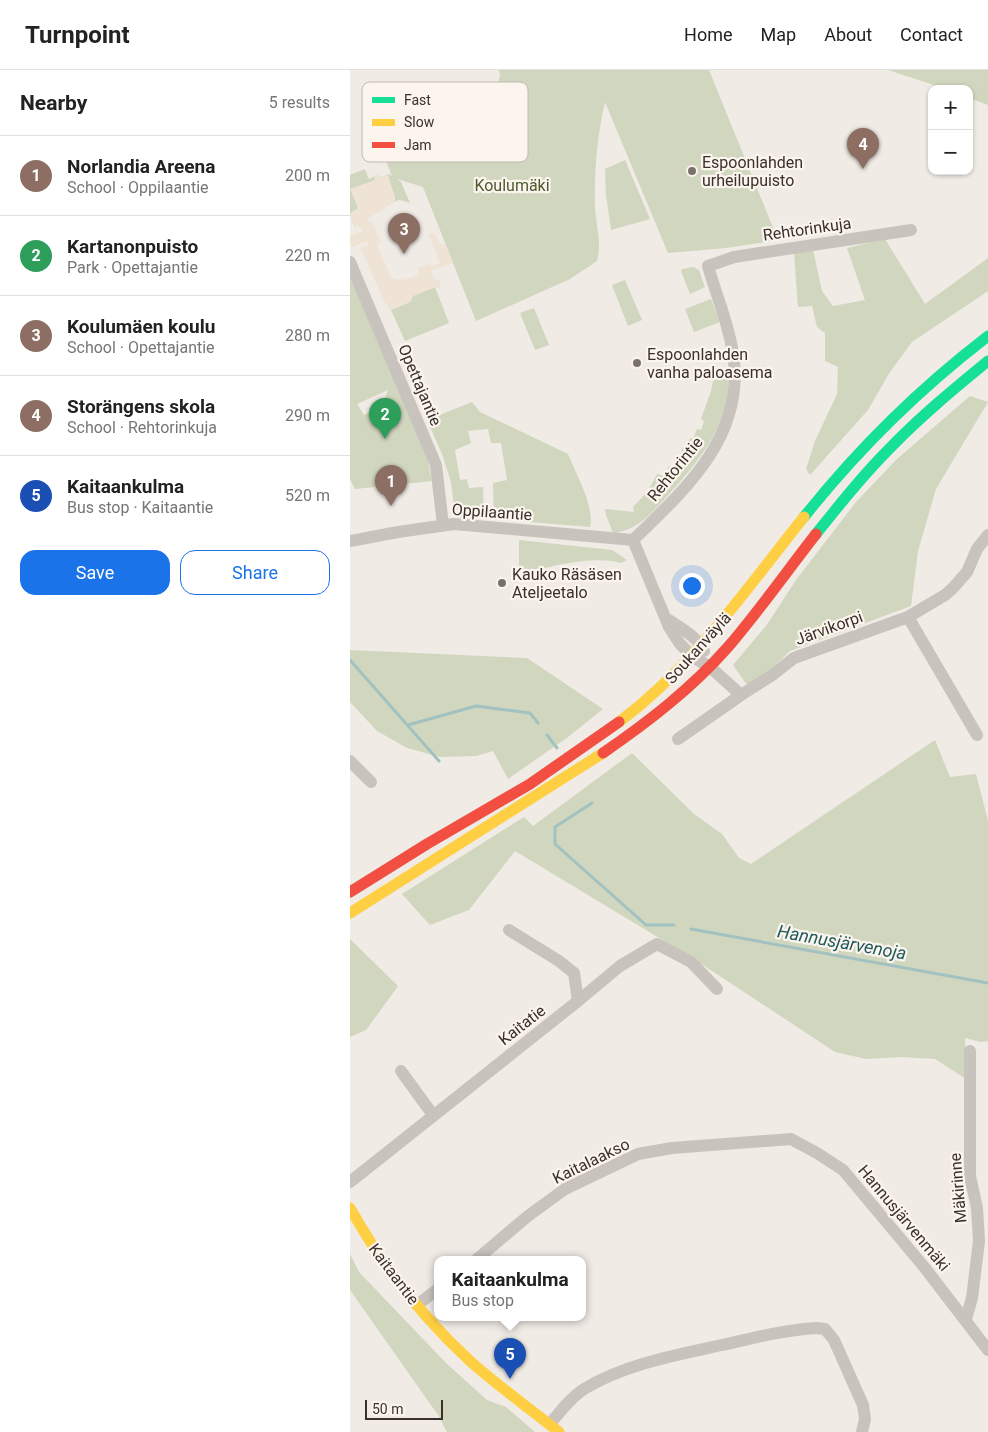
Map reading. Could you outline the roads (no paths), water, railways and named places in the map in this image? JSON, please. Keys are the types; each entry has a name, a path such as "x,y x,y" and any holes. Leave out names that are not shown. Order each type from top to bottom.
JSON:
{"main road":[{"name":"Soukanväylä","path":"350,892 524,788 625,718 662,687 702,647 766,568 816,501 845,467 907,404 988,336"},
{"name":"Soukanväylä","path":"350,913 562,780 630,736 664,710 710,667 760,608 841,502 879,458 917,422 988,361"},
{"name":"Kaitaantie","path":"350,1208 384,1265 417,1305 469,1360 514,1398 554,1428"}],"street":[{"name":"Rehtorinkuja","path":"708,266 734,257 911,230"},
{"name":"Opettajantie","path":"350,262 436,465 443,525"},
{"name":"Rehtorintie","path":"634,540 707,461 722,433 732,405 735,369 733,354 730,337 708,266"},
{"name":"Oppilaantie","path":"350,541 443,525 460,524 634,540"},
{"name":"Järvikorpi","path":"678,739 771,676 794,658 908,617 953,588 967,572 977,549 988,534"},
{"path":"634,540 669,627 680,644 693,657 710,667 741,695"},
{"path":"665,617 702,647 710,667"},
{"path":"908,617 977,735"},
{"path":"350,760 371,782"},
{"path":"509,930 559,961 574,974 578,1001"},
{"name":"Kaitatie","path":"350,1182 620,966 657,944 691,962 717,989"},
{"name":"Mäkirinne","path":"966,1320 972,1298 978,1241 977,1208 970,1176 970,1051"},
{"path":"401,1071 433,1115"},
{"name":"Hannusjärvenmäki","path":"772,1141 791,1140 817,1153 843,1170 925,1268 988,1350"},
{"name":"Kaitalaakso","path":"481,1256 528,1216 565,1189 638,1154 672,1148 772,1141"},
{"path":"417,1305 434,1292"},
{"path":"554,1428 566,1404 584,1389 646,1363 685,1352 755,1337 804,1329 825,1329 834,1340 863,1405 865,1419 862,1432"}],"waterway":[{"name":"Hannusjärvenoja","path":"350,660 439,761"},
{"name":"Hannusjärvenoja","path":"408,725 476,706 530,713 538,723"},
{"name":"Hannusjärvenoja","path":"547,735 557,748"},
{"name":"Hannusjärvenoja","path":"592,803 555,827 555,844 646,925 674,925"},
{"name":"Hannusjärvenoja","path":"691,929 988,983"}],"place":[{"name":"Storängens skola","path":"863,169"},
{"name":"Espoonlahden urheilupuisto","path":"692,171"},
{"name":"Koulumäen koulu","path":"404,254"},
{"name":"Espoonlahden vanha paloasema","path":"637,363"},
{"name":"Kartanonpuisto","path":"385,439"},
{"name":"Norlandia Areena","path":"391,506"},
{"name":"Kauko Räsäsen Ateljeetalo","path":"502,583"},
{"name":"Kaitaankulma","path":"510,1379"}],"park label":[{"name":"Koulumäki","path":"512,185"}]}
